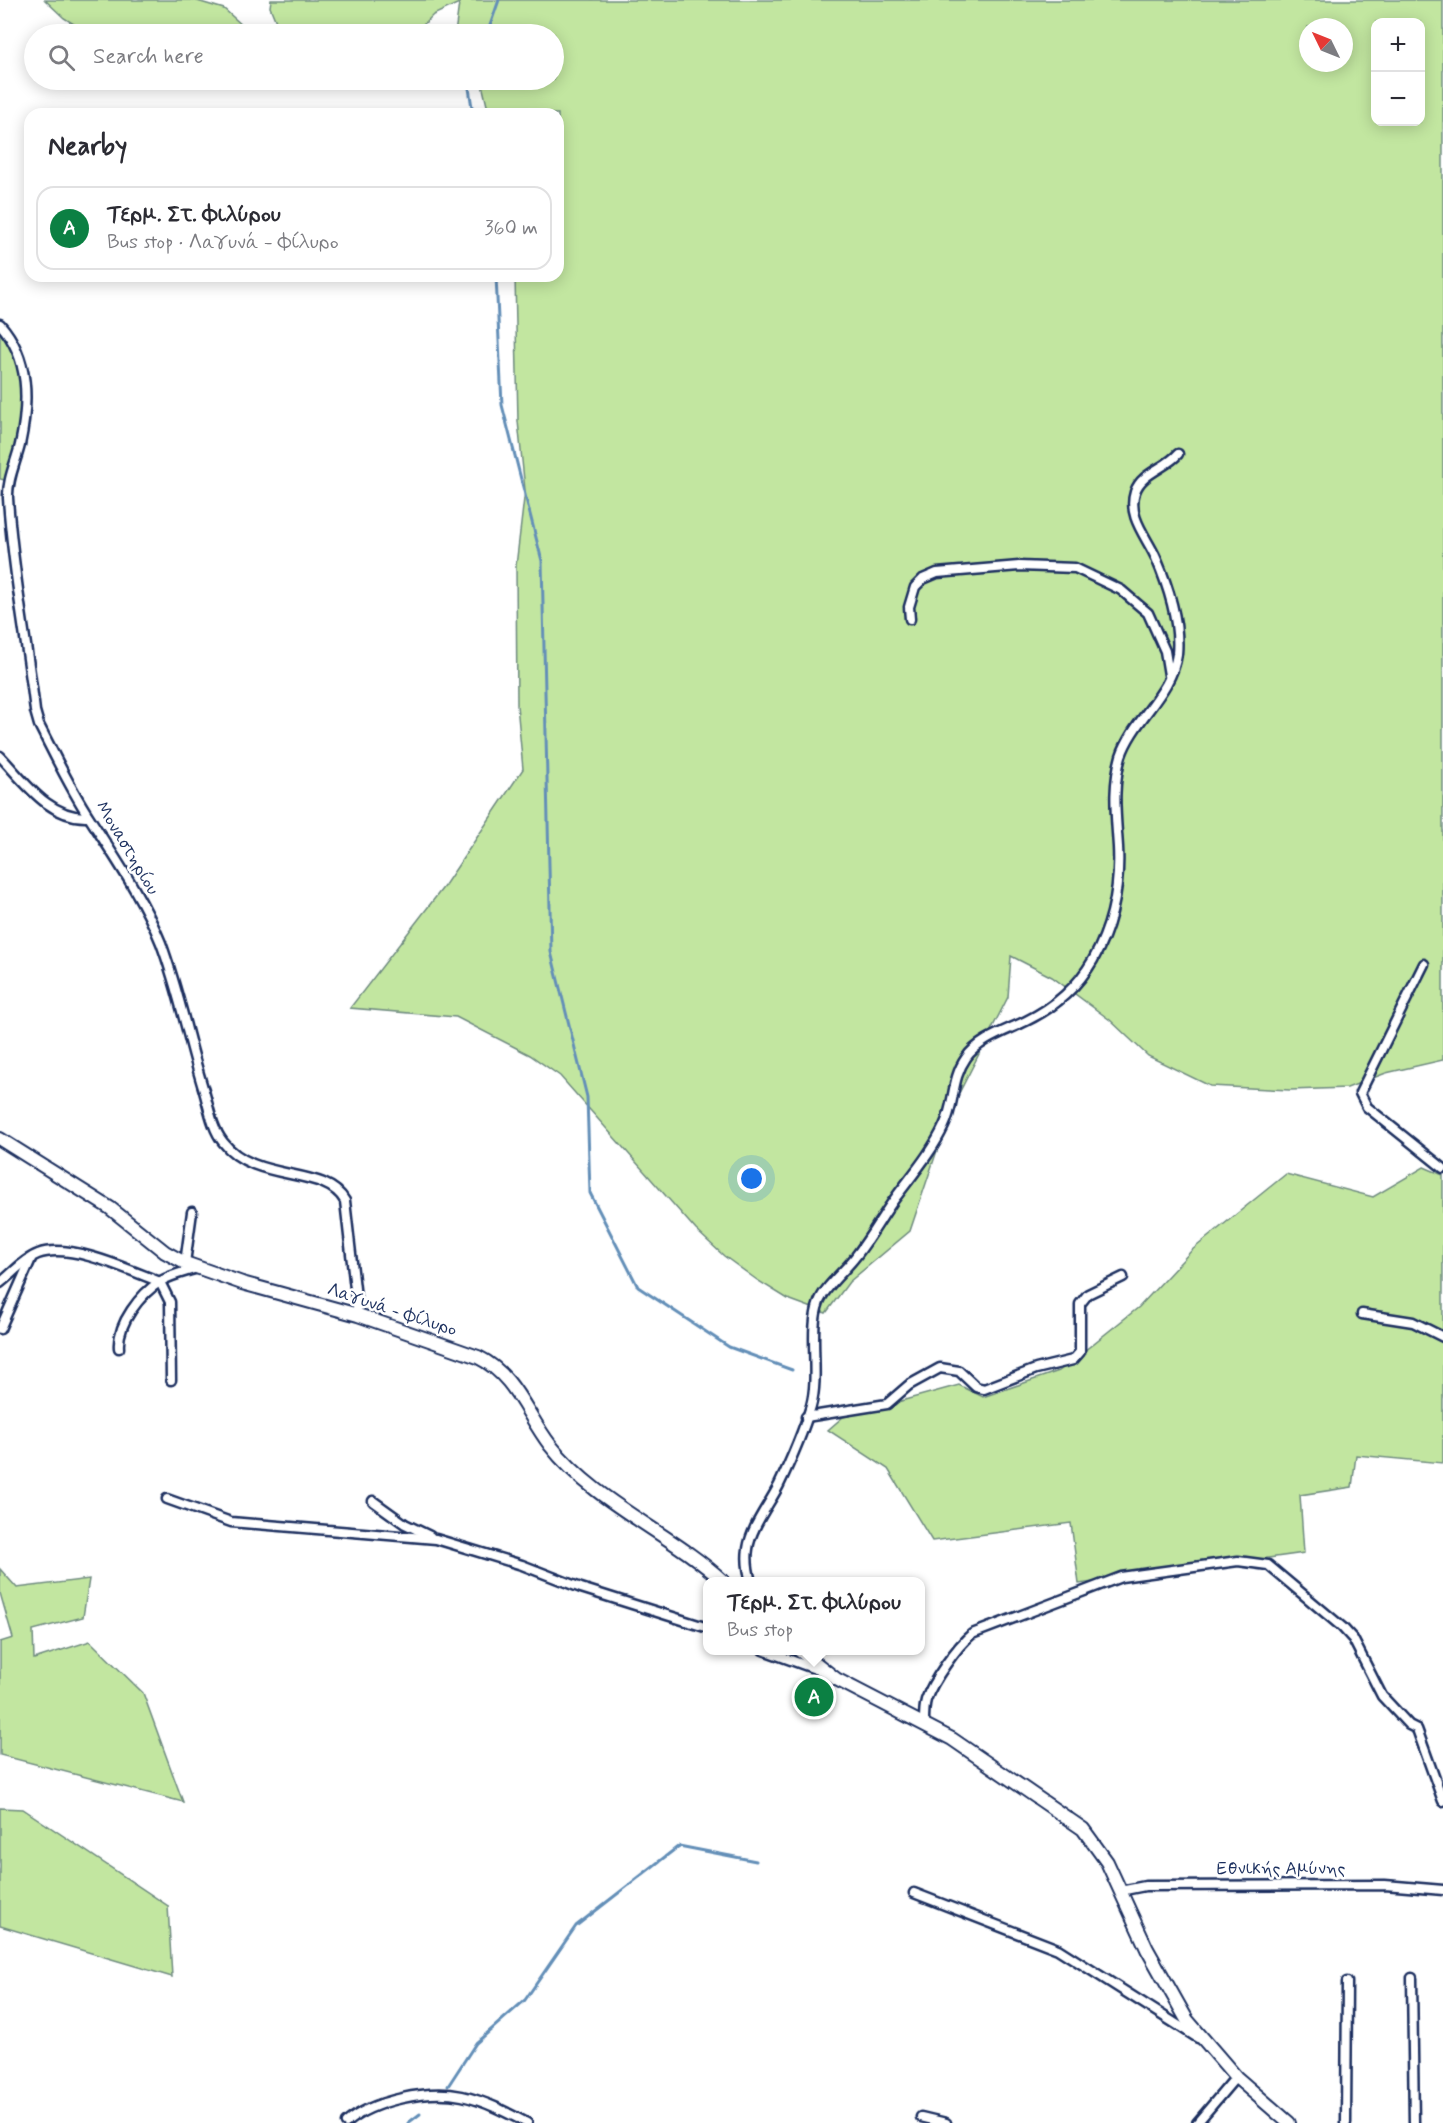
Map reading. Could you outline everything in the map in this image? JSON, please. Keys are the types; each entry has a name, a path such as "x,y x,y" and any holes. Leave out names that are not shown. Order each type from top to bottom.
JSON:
{"street":[{"name":"Μοναστηρίου","path":"0,324 12,338 21,356 24,373 25,411 8,495 35,711 39,726 88,817 126,876 161,944 208,1106 222,1141 236,1155 255,1166 325,1183 338,1190 345,1201 358,1315"},
{"path":"750,1577 747,1566 748,1546 790,1462 810,1409 815,1382 814,1348 819,1302 870,1239 944,1127 953,1104 957,1077 964,1060 978,1046 1067,996 1093,959 1112,910 1118,878 1113,799 1118,770 1128,737 1176,662 1178,641 1172,610 1155,556 1138,525 1133,509 1135,491 1142,480 1171,463 1178,454"},
{"path":"910,619 909,607 915,587 923,579 937,573 1019,566 1075,568 1121,590 1148,613 1165,651 1169,675"},
{"path":"0,756 50,806 71,816 88,817"},
{"path":"1424,964 1360,1093 1366,1107 1443,1168"},
{"name":"Λαγυνά - Φίλυρο","path":"0,1139 110,1208 165,1252 191,1266 358,1315 478,1357 493,1366 515,1389 544,1437 564,1460 607,1498 696,1558 719,1577"},
{"path":"119,1348 121,1328 129,1315 160,1282 191,1266 192,1212"},
{"path":"0,1282 38,1254 56,1251 76,1253 160,1282 170,1302 171,1380"},
{"path":"0,1329 31,1258"},
{"path":"806,1417 888,1404 909,1384 940,1368 959,1371 976,1387 984,1389 1036,1370 1073,1360 1080,1352 1080,1304 1088,1293 1123,1277"},
{"path":"1362,1314 1413,1322 1443,1337"},
{"path":"167,1499 231,1522 436,1539"},
{"path":"373,1501 405,1524 436,1539 522,1564 581,1588 703,1626"},
{"path":"924,1723 924,1707 931,1690 963,1641 972,1634 1121,1577 1238,1561 1256,1561 1278,1571 1353,1639 1382,1696 1409,1725 1417,1730 1443,1801"},
{"path":"777,1655 828,1673"},
{"path":"805,1655 828,1673 871,1698 952,1739 1083,1829 1102,1854 1169,1991 1204,2041 1236,2077 1289,2123"},
{"name":"Εθνικής Αμύνης","path":"1120,1891 1145,1886 1306,1884 1411,1886 1443,1890"},
{"path":"914,1893 1058,1949 1204,2041"},
{"path":"1412,1978 1414,2123"},
{"path":"1346,2123 1347,1982"},
{"path":"1197,2123 1236,2077"},
{"path":"346,2123 361,2112 397,2101 449,2094 485,2103 527,2123"},
{"path":"921,2117 946,2123"}],"green space":[{"path":"45,0 194,0 224,9 241,24 74,24"},
{"path":"271,0 1443,0 1443,1060 1386,1073 1347,1088 1290,1090 1210,1086 1148,1056 1110,1020 1052,977 1011,956 1008,997 951,1109 910,1231 849,1282 826,1313 788,1299 724,1256 696,1230 560,1076 530,1055 456,1017 350,1008 445,885 523,769 517,705 516,566 525,490 518,421 515,282 564,282 564,108 488,108 483,90 564,90 564,24 456,24 459,3 433,15 424,24 277,24 270,7"},
{"path":"0,324 21,356 25,411 9,481 0,479"},
{"path":"1424,1167 1443,1175 1443,1463 1356,1455 1352,1487 1300,1495 1304,1553 1079,1584 1071,1523 932,1541 888,1469 828,1430 843,1417 959,1385 983,1397 1059,1371 1139,1307 1192,1250 1286,1174 1373,1197"},
{"path":"0,1569 17,1588 89,1579 83,1617 33,1630 34,1659 90,1641 143,1693 183,1802 0,1755 0,1642 13,1638 0,1593"},
{"path":"0,1808 23,1809 168,1906 172,1977 0,1926"}],"waterway":[{"path":"491,24 499,0"},
{"path":"469,90 472,108"},
{"path":"496,282 502,405 542,561 551,952 587,1097 590,1193 638,1287 729,1347 792,1370"},
{"path":"448,2086 476,2043 525,2000 576,1926 679,1846 756,1861"},
{"path":"408,2123 420,2114"}],"place":[{"name":"Τερμ. Στ. Φιλύρου","path":"814,1697"}]}
